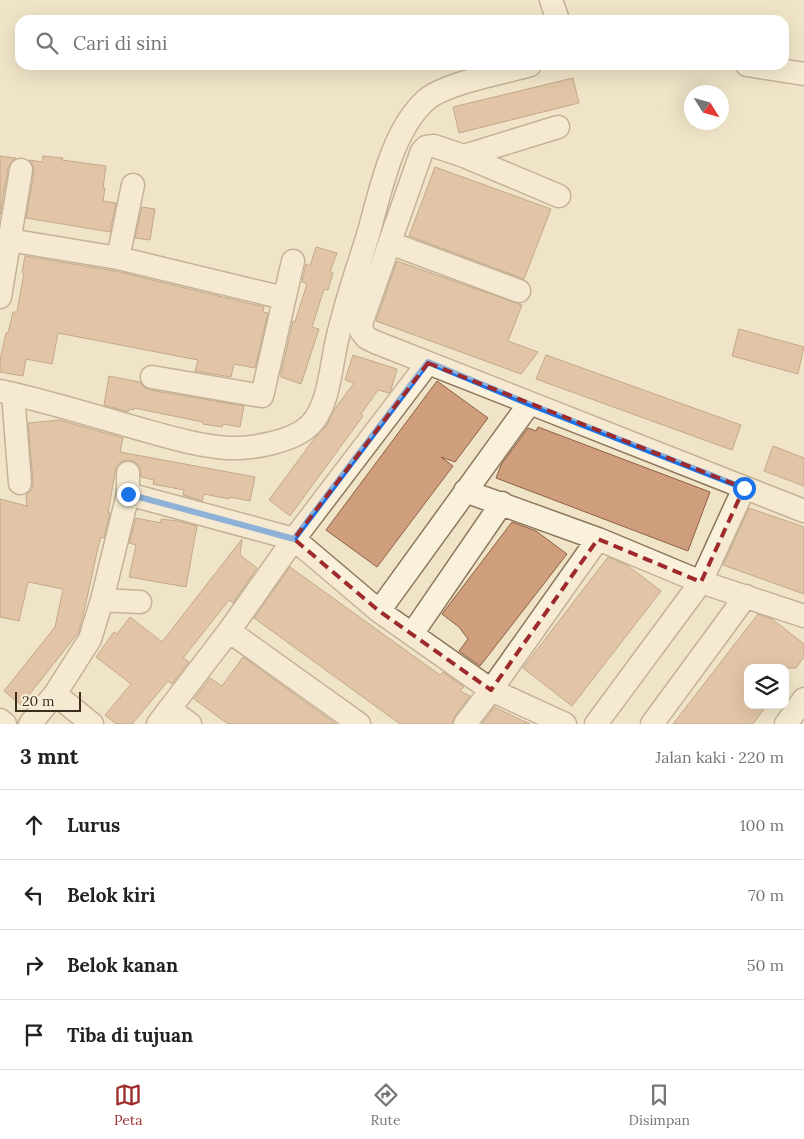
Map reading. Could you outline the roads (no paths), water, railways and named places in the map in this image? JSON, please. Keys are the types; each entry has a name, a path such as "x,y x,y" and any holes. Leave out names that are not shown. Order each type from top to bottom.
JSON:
{"street":[{"path":"551,0 556,15"},
{"path":"20,482 7,392 190,443 229,448 259,445 281,440 302,431 310,425 318,415 325,394 348,296 368,236 388,163 403,132 416,112 433,94 513,70"},
{"path":"779,70 804,74"},
{"path":"464,156 558,127"},
{"path":"559,196 464,156 434,146 426,147 422,150 362,321 361,331 367,338 375,342 804,511"},
{"path":"0,297 21,170"},
{"path":"118,258 133,185"},
{"path":"10,240 118,258 284,298"},
{"path":"390,243 519,291"},
{"path":"152,377 262,396 293,261"},
{"path":"190,724 164,717 229,631 294,539 428,362"},
{"path":"379,611 529,404"},
{"path":"30,724 55,694 90,639 102,600 128,484 294,539 379,611 491,690 565,724"},
{"path":"596,724 701,582 744,488"},
{"path":"465,491 598,539 701,582 804,616"},
{"path":"412,634 502,503"},
{"path":"465,724 598,539"},
{"path":"652,724 746,596"},
{"path":"102,600 140,602"},
{"path":"229,631 359,724"},
{"path":"55,694 92,724"},
{"path":"786,724 804,699"},
{"path":"0,720 5,724"}]}
